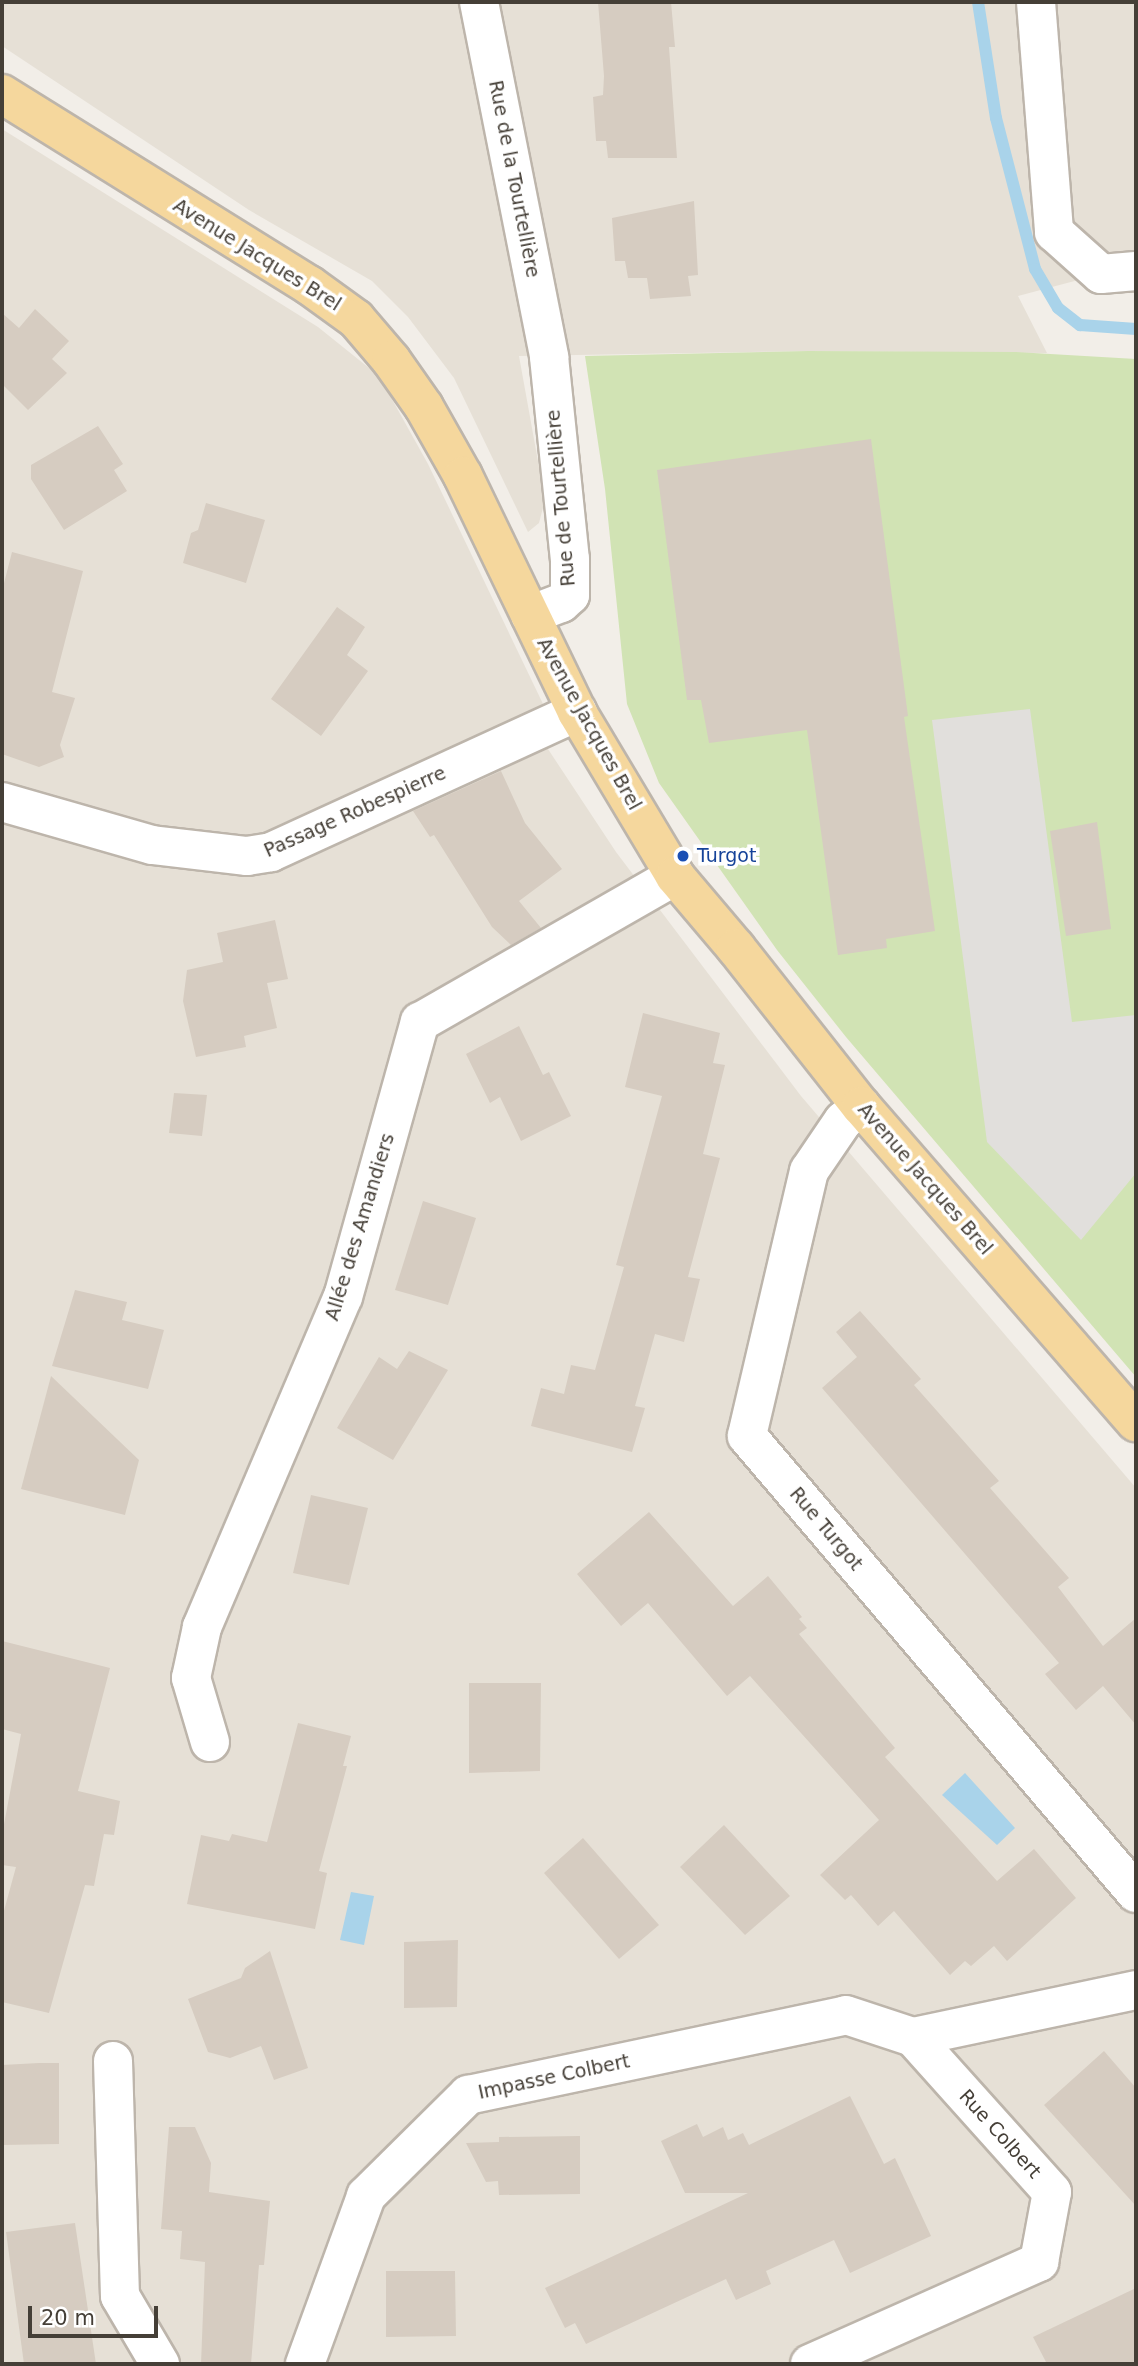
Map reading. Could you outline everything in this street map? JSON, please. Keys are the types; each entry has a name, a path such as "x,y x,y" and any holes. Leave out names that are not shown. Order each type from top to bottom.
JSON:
{"main road":[{"name":"Avenue Jacques Brel","path":"2,94 309,285 356,318 424,407 463,476 578,712 675,876 736,948 861,1106 1136,1420"}],"street":[{"name":"Rue de la Tourtellière","path":"479,2 549,357"},
{"path":"1037,2 1054,232 1101,274 1136,271"},
{"name":"Rue de Tourtellière","path":"530,615 561,603 570,595 570,558 549,357"},
{"name":"Passage Robespierre","path":"2,802 152,845 247,856 271,852 578,712"},
{"name":"Allée des Amandiers","path":"210,1742 191,1678 202,1627 343,1297 420,1022 675,876"},
{"name":"Rue Turgot","path":"861,1106 844,1121 809,1171 747,1436 1136,1893"},
{"path":"913,2038 1136,1990"},
{"name":"Impasse Colbert","path":"305,2364 366,2196 468,2095 846,2015 913,2038"},
{"name":"Rue Colbert","path":"810,2364 1040,2262 1052,2192 913,2038"},
{"path":"113,2061 120,2296 160,2364"}],"shaded area":[{"path":"2,2 1136,2 1136,271 1101,274 1018,296 1047,353 808,351 519,356 545,500 539,523 528,532 454,378 408,317 372,281 249,210 2,46"},
{"path":"2,129 318,327 379,376 428,464 544,706 297,822 239,845 146,855 255,876 544,743 616,852 801,1096 1136,1488 1136,2364 2,2364"},
{"path":"1030,709 1072,1022 1136,1015 1136,1173 1081,1240 987,1142 932,720"}],"green space":[{"path":"808,351 1016,352 1136,359 1136,1377 846,1037 777,950 659,783 627,704 605,489 585,356"}],"water":[{"path":"965,1773 1015,1828 997,1845 942,1795"},
{"path":"351,1892 374,1896 364,1945 340,1940"}],"building":[{"path":"598,2 671,2 675,47 669,47 677,158 608,158 606,141 596,141 593,97 603,95 604,76"},
{"path":"694,201 698,275 688,276 691,296 650,299 647,278 628,278 625,261 615,261 612,218"},
{"path":"35,309 69,341 52,359 67,373 28,410 2,384 2,313 19,328"},
{"path":"98,426 123,464 114,470 127,491 64,530 31,479 31,465"},
{"path":"871,439 908,716 904,717 935,931 886,939 887,948 838,955 807,730 709,743 701,700 687,700 657,470"},
{"path":"206,503 265,520 246,583 183,563 191,533 198,530"},
{"path":"12,552 83,571 52,692 75,698 60,745 64,757 39,767 2,754 2,591"},
{"path":"337,607 365,627 347,655 368,671 321,736 271,699"},
{"path":"501,771 525,823 562,869 519,901 541,928 511,945 492,927 434,835 430,837 413,811"},
{"path":"1097,822 1111,929 1066,936 1050,831"},
{"path":"275,920 288,979 267,983 277,1028 244,1036 246,1047 196,1057 183,1001 187,970 223,962 217,933"},
{"path":"643,1013 720,1033 713,1063 725,1065 703,1154 720,1158 688,1277 700,1279 684,1342 655,1334 635,1406 645,1408 632,1452 531,1426 541,1388 564,1394 571,1365 595,1370 624,1267 616,1265 662,1096 625,1087"},
{"path":"519,1026 543,1075 549,1072 571,1116 521,1141 500,1097 490,1103 466,1054"},
{"path":"174,1093 207,1095 202,1136 169,1133"},
{"path":"423,1201 476,1218 448,1305 395,1290"},
{"path":"75,1290 127,1302 122,1320 164,1330 148,1389 52,1366"},
{"path":"860,1311 921,1379 914,1385 999,1481 990,1488 1069,1578 1058,1587 1103,1646 1136,1618 1136,1725 1103,1686 1076,1710 1045,1674 1059,1663 822,1388 857,1357 836,1332"},
{"path":"409,1351 448,1370 393,1460 337,1428 379,1357 397,1369"},
{"path":"51,1376 139,1460 125,1515 21,1489"},
{"path":"311,1495 368,1508 349,1585 293,1573"},
{"path":"649,1512 733,1606 768,1576 802,1617 799,1619 807,1628 799,1634 895,1748 885,1757 997,1881 1034,1849 1076,1898 1007,1961 994,1946 971,1966 965,1961 950,1975 894,1911 878,1926 851,1895 845,1900 820,1875 879,1820 750,1676 727,1696 648,1603 621,1626 577,1574"},
{"path":"2,1641 110,1668 78,1791 120,1801 114,1835 104,1834 94,1886 85,1885 49,2013 2,2002 2,1918 16,1867 2,1865 2,1835 21,1734 2,1729"},
{"path":"469,1683 541,1683 540,1771 469,1773"},
{"path":"298,1723 351,1736 343,1766 347,1766 319,1871 327,1873 315,1929 187,1904 201,1835 229,1841 232,1834 267,1842"},
{"path":"724,1825 790,1896 745,1935 680,1867"},
{"path":"583,1838 659,1925 619,1959 544,1873"},
{"path":"458,1940 457,2007 404,2008 404,1942"},
{"path":"270,1951 308,2068 274,2080 261,2046 230,2058 208,2052 188,1999 241,1978 245,1968"},
{"path":"1104,2051 1136,2088 1136,2206 1044,2105"},
{"path":"59,2063 59,2144 2,2145 2,2065"},
{"path":"850,2096 884,2164 895,2158 931,2236 850,2273 834,2240 766,2271 771,2284 736,2300 726,2279 586,2344 575,2323 565,2328 545,2288 748,2193 685,2193 661,2141 697,2124 703,2137 723,2127 728,2140 743,2133 749,2145"},
{"path":"169,2127 195,2127 211,2163 209,2192 270,2201 264,2265 259,2265 251,2364 201,2364 205,2262 180,2259 182,2231 161,2229"},
{"path":"580,2136 580,2194 499,2195 498,2181 486,2182 466,2143 499,2142 499,2137"},
{"path":"75,2223 96,2364 24,2364 6,2232"},
{"path":"386,2271 455,2271 456,2336 386,2337"},
{"path":"1136,2288 1136,2364 1047,2364 1033,2337"}],"waterway":[{"path":"978,2 996,118 1035,269 1058,308 1080,325 1136,329"}],"place":[{"name":"Turgot","path":"683,856"}]}
